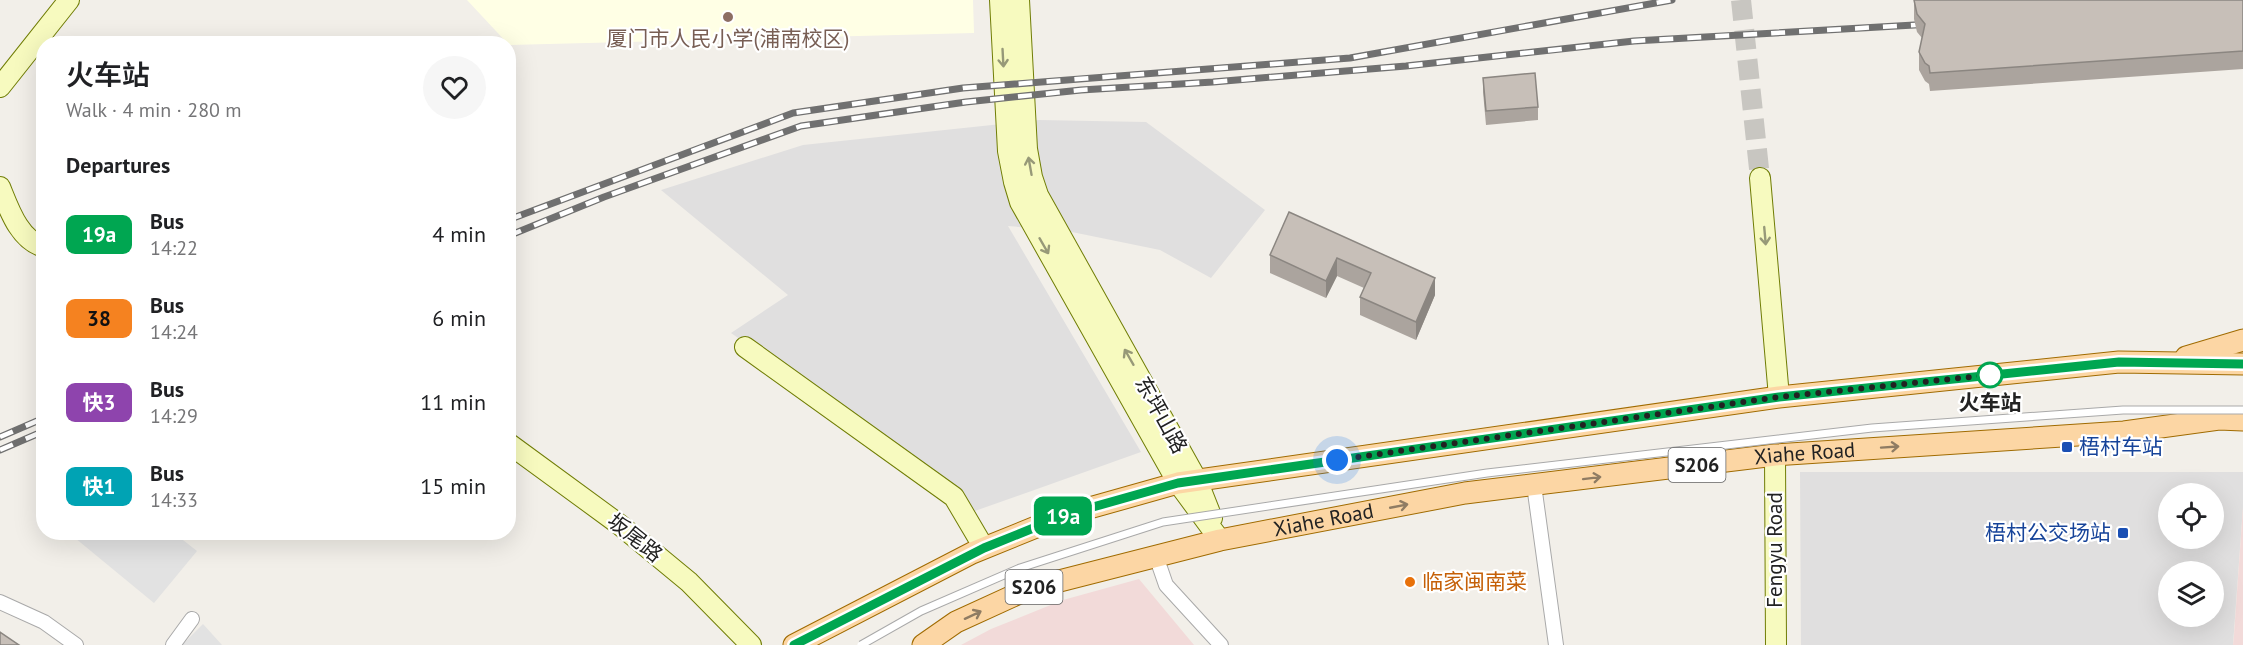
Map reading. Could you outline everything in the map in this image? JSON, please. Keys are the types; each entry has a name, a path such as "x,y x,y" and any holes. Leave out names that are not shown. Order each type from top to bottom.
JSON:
{"main road":[{"path":"2170,362 2243,340"},
{"name":"S206","path":"794,645 984,548 1068,514 1188,482 1779,397 2119,362 2243,364"},
{"name":"Xiahe Road","path":"1156,556 1220,540 1465,493 1775,455 2124,432 2219,419 2243,420"},
{"name":"S206","path":"923,645 956,622 1029,589 1156,556"}],"street":[{"path":"40,36 69,0"},
{"name":"东坪山路","path":"1000,0 1008,151 1020,202 1188,482"},
{"name":"东坪山路","path":"1019,0 1027,149 1038,195 1220,540"},
{"path":"0,87 36,42"},
{"path":"1760,178 1779,397"},
{"path":"0,187 19,229 36,245"},
{"path":"745,348 954,497 984,548"},
{"name":"坂尾路","path":"516,449 620,525 689,582 751,645"},
{"name":"Fengyu Road","path":"1775,455 1776,645"},
{"path":"1534,485 1556,645"},
{"path":"1156,556 1166,585 1221,645"},
{"path":"0,602 44,622 76,645"},
{"path":"173,645 192,620"}],"lane":[{"path":"861,645 921,611 1020,568 1163,522 1487,473 1872,428 2123,410 2243,410"}],"shaded area":[{"name":"厦门市人民小学(浦南校区)","path":"467,0 973,0 974,33 516,45 516,36 501,36"},
{"path":"1039,120 1146,122 1265,210 1211,278 1160,250 1067,231 1008,226 1141,452 972,512 951,486 731,333 788,295 661,190 803,145"},
{"path":"1800,472 2243,472 2243,507 2233,645 1801,645"},
{"path":"2243,507 2243,645 2233,645 2234,635"},
{"path":"78,540 183,540 197,551 154,603"},
{"path":"1139,579 1194,645 961,645 991,629 1063,600"},
{"path":"203,624 222,645 182,645"}],"building":[{"path":"1914,0 2243,0 2243,51 1930,73 1929,66 1919,52 1925,24 1917,14"},
{"path":"1535,73 1538,107 1486,111 1483,78"},
{"path":"1289,212 1435,278 1416,322 1360,297 1371,273 1337,258 1326,281 1270,255"},
{"path":"0,632 19,645 0,645"}],"tunnel":[{"path":"1741,0 1760,178"}],"railway":[{"path":"516,217 793,113 963,88 1350,58 1672,0"},
{"path":"516,233 604,197 801,126 966,102 1081,90 1406,66 1634,41 1932,24"},
{"path":"0,437 36,421"},
{"path":"0,450 36,434"}],"bus line":[{"name":"19a","path":"794,645 972,553 1068,514 1178,483 1779,397 2119,362 2243,364"}],"place":[{"name":"厦门市人民小学(浦南校区)","path":"728,17"},
{"name":"火车站","path":"1990,375"},
{"name":"梧村车站","path":"2067,447"},
{"name":"梧村公交场站","path":"2123,533"},
{"name":"临家闽南菜","path":"1410,582"}],"route":[{"path":"1337,460 1779,397 1990,375"}]}
